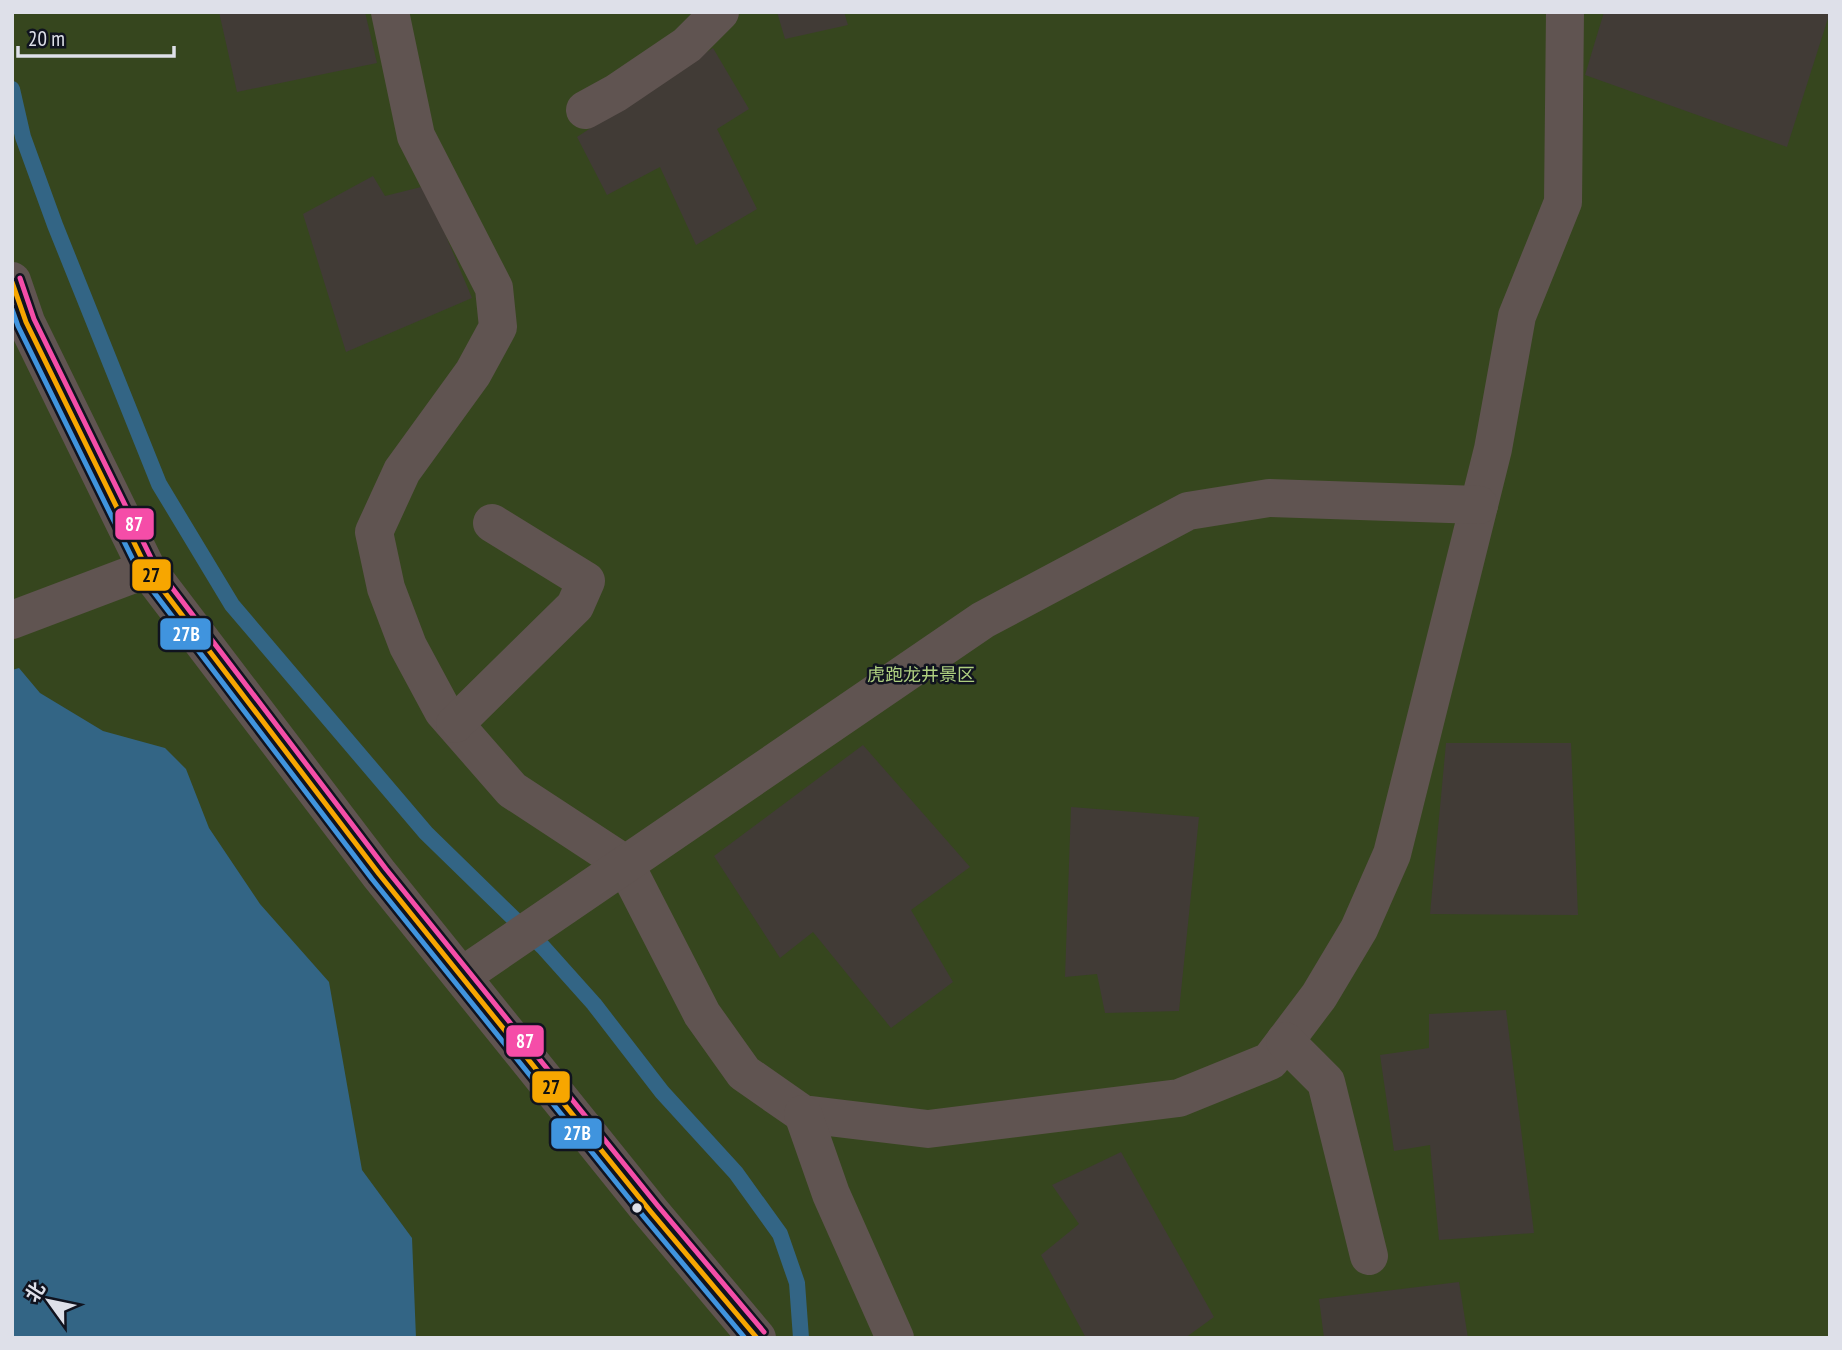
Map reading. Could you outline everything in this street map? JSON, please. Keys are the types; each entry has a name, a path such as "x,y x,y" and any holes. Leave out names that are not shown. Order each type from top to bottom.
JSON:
{"street":[{"path":"390,12 416,136 494,288 498,327 473,373 402,471 374,532 386,588 408,646 443,711 512,790 625,864 702,1014 744,1073 803,1114 929,1129 1179,1098 1270,1061 1319,996 1359,929 1392,854 1493,449 1517,316 1563,202 1565,12"},
{"path":"585,110 616,93 687,44 720,12"},
{"path":"12,281 26,322 147,569 379,874 651,1212 757,1338"},
{"path":"462,976 983,620 1188,511 1269,498 1479,505"},
{"path":"455,724 575,606 586,581 492,523"},
{"path":"12,620 147,569"},
{"path":"1285,1041 1326,1082 1369,1256"},
{"path":"803,1114 831,1194 895,1338"}],"green space":[{"name":"虎跑龙井景区","path":"12,12 1830,12 1830,1338 12,1338"}],"water":[{"path":"19,668 40,693 103,731 165,748 186,769 209,828 260,904 329,982 362,1170 412,1238 416,1338 12,1338 12,670"}],"building":[{"path":"219,12 365,12 377,63 237,92"},
{"path":"777,12 844,12 848,25 785,39"},
{"path":"1604,12 1830,12 1787,147 1585,75"},
{"path":"713,48 749,109 717,129 757,209 696,245 660,167 607,195 577,137"},
{"path":"373,176 385,196 425,186 472,298 346,352 303,214"},
{"path":"1446,743 1571,743 1578,915 1430,914"},
{"path":"863,745 970,867 911,910 953,982 891,1028 813,932 780,958 714,856"},
{"path":"1071,807 1199,817 1179,1011 1105,1013 1097,974 1065,977"},
{"path":"1506,1010 1534,1233 1439,1240 1430,1145 1394,1151 1380,1055 1429,1048 1429,1014"},
{"path":"1121,1152 1214,1317 1185,1338 1086,1338 1041,1255 1079,1224 1052,1185"},
{"path":"1459,1282 1468,1338 1324,1338 1319,1299"}],"waterway":[{"path":"12,89 23,137 55,225 159,484 232,605 426,833 543,947 594,1004 662,1092 736,1173 780,1234 797,1283 801,1338"}],"transit line":[{"name":"87","path":"20,278 34,319 154,564 386,869 658,1206 764,1332"},
{"name":"27","path":"12,282 26,322 147,569 379,874 651,1212 757,1338"},
{"name":"27B","path":"12,309 140,574 372,879 745,1338"}]}
